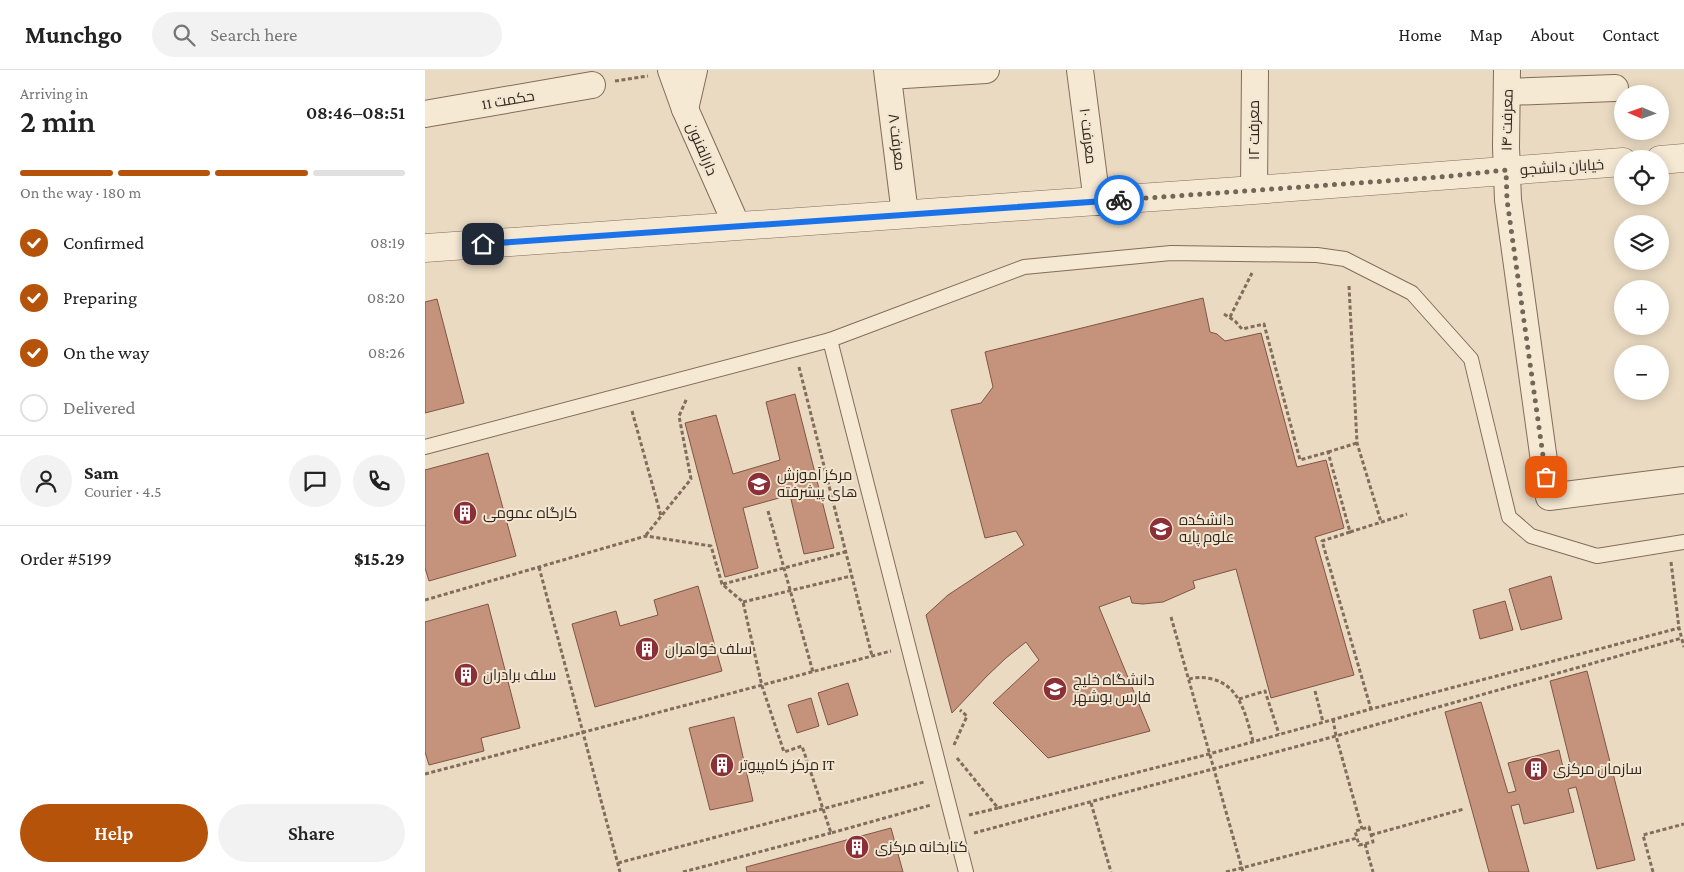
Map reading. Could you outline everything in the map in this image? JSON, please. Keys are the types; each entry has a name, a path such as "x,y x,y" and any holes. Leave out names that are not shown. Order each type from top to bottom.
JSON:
{"street":[{"path":"888,73 986,70"},
{"name":"معرفت ۱۰","path":"1080,70 1097,202"},
{"name":"معرفت ۱۲","path":"1254,190 1255,70"},
{"name":"دارالفنون","path":"679,71 685,109 737,226"},
{"name":"معرفت ۸","path":"888,73 905,214"},
{"path":"1507,81 1614,88"},
{"name":"معرفت ۱۴","path":"1507,81 1507,200 1549,497 1684,480"},
{"name":"حکمت 11","path":"425,114 592,85"},
{"path":"1669,159 1684,158"},
{"name":"خیابان دانشجو","path":"425,248 1097,202 1614,163"}],"lane":[{"path":"425,448 830,340 1024,267 1171,253 1317,255 1345,259 1412,293 1471,359 1509,517 1531,536 1597,556 1684,542"},
{"path":"830,340 966,872"}],"path":[{"path":"592,85 679,71"},
{"path":"1229,317 1254,270"},
{"path":"1349,286 1357,443 1381,522"},
{"path":"1225,314 1242,329 1264,324 1300,460 1357,443"},
{"path":"794,349 872,656"},
{"path":"646,536 691,479 679,416 697,376"},
{"path":"627,394 661,516"},
{"path":"1328,452 1350,532"},
{"path":"768,511 813,672"},
{"path":"1371,709 1322,541 1407,514"},
{"path":"425,600 646,536 711,546 723,584 743,602 762,686 784,752 803,746 831,833"},
{"path":"723,584 845,552"},
{"path":"1677,561 1671,562 1679,628 1684,647"},
{"path":"539,567 620,872"},
{"path":"743,602 851,576"},
{"path":"1171,617 1242,870"},
{"path":"953,819 1209,754 1333,719 1684,626"},
{"path":"956,838 1213,770 1682,638"},
{"path":"425,774 909,646"},
{"path":"1189,679 1198,677 1216,680 1228,687 1239,699 1253,741"},
{"path":"1315,690 1323,722"},
{"path":"1239,699 1265,691 1279,734"},
{"path":"936,754 951,750 967,716 960,710"},
{"path":"1333,719 1362,829"},
{"path":"951,750 998,808"},
{"path":"618,864 823,810 942,776"},
{"path":"683,872 949,801"},
{"path":"1091,803 1111,872"},
{"path":"1371,834 1464,809"},
{"path":"1653,872 1643,835 1684,824"},
{"path":"1369,827 1371,834 1373,842 1359,845 1355,831 1369,827"},
{"path":"1226,872 1242,870 1357,838"},
{"path":"1365,843 1373,872"}],"building":[{"name":"دانشکده علوم پایه","path":"1203,298 1210,332 1217,334 1225,341 1261,333 1297,467 1326,460 1344,528 1315,537 1354,675 1271,698 1236,569 1193,581 1195,588 1163,602 1132,603 1130,596 1099,607 1150,731 1048,758 993,703 1039,660 1026,642 987,676 952,713 926,615 948,595 1024,545 1016,531 985,538 951,410 981,403 993,387 985,352"},
{"path":"437,299 464,403 425,413 425,302"},
{"name":"مرکز آموزش های پیشرفته","path":"795,394 834,548 804,554 790,495 743,508 758,568 725,577 685,423 716,415 733,474 780,460 766,402"},
{"name":"کارگاه عمومی","path":"488,453 516,556 429,581 425,568 425,470"},
{"path":"1551,576 1562,619 1521,630 1509,589"},
{"name":"سلف خواهران","path":"698,586 722,671 595,707 572,624 616,611 620,626 658,615 654,600"},
{"path":"1505,601 1513,630 1480,639 1473,610"},
{"name":"سلف برادران","path":"488,604 520,728 481,738 484,751 429,765 425,752 425,622"},
{"name":"سازمان مرکزی","path":"1587,671 1635,860 1597,869 1576,787 1568,789 1574,812 1524,824 1519,804 1511,806 1529,872 1489,872 1445,712 1481,702 1508,793 1516,791 1508,763 1559,750 1565,776 1573,774 1550,681"},
{"path":"848,683 858,715 828,725 818,693"},
{"path":"811,698 819,726 797,733 788,705"},
{"name":"مرکز کامپیوتر IT","path":"734,717 753,801 710,810 689,728"},
{"name":"کتابخانه مرکزی","path":"891,828 903,872 747,872 746,867"}],"way so far":[{"path":"1119,200 1441,177 1506,170 1507,200 1546,477"}],"place":[{"name":"مرکز آموزش های پیشرفته","path":"759,484"},
{"name":"کارگاه عمومی","path":"465,513"},
{"name":"دانشکده علوم پایه","path":"1161,529"},
{"name":"سلف خواهران","path":"647,649"},
{"name":"سلف برادران","path":"466,675"},
{"name":"دانشگاه خلیج فارس بوشهر","path":"1055,689"},
{"name":"مرکز کامپیوتر IT","path":"722,765"},
{"name":"سازمان مرکزی","path":"1536,769"},
{"name":"کتابخانه مرکزی","path":"857,847"}],"route":[{"path":"483,244 1119,200"}]}
